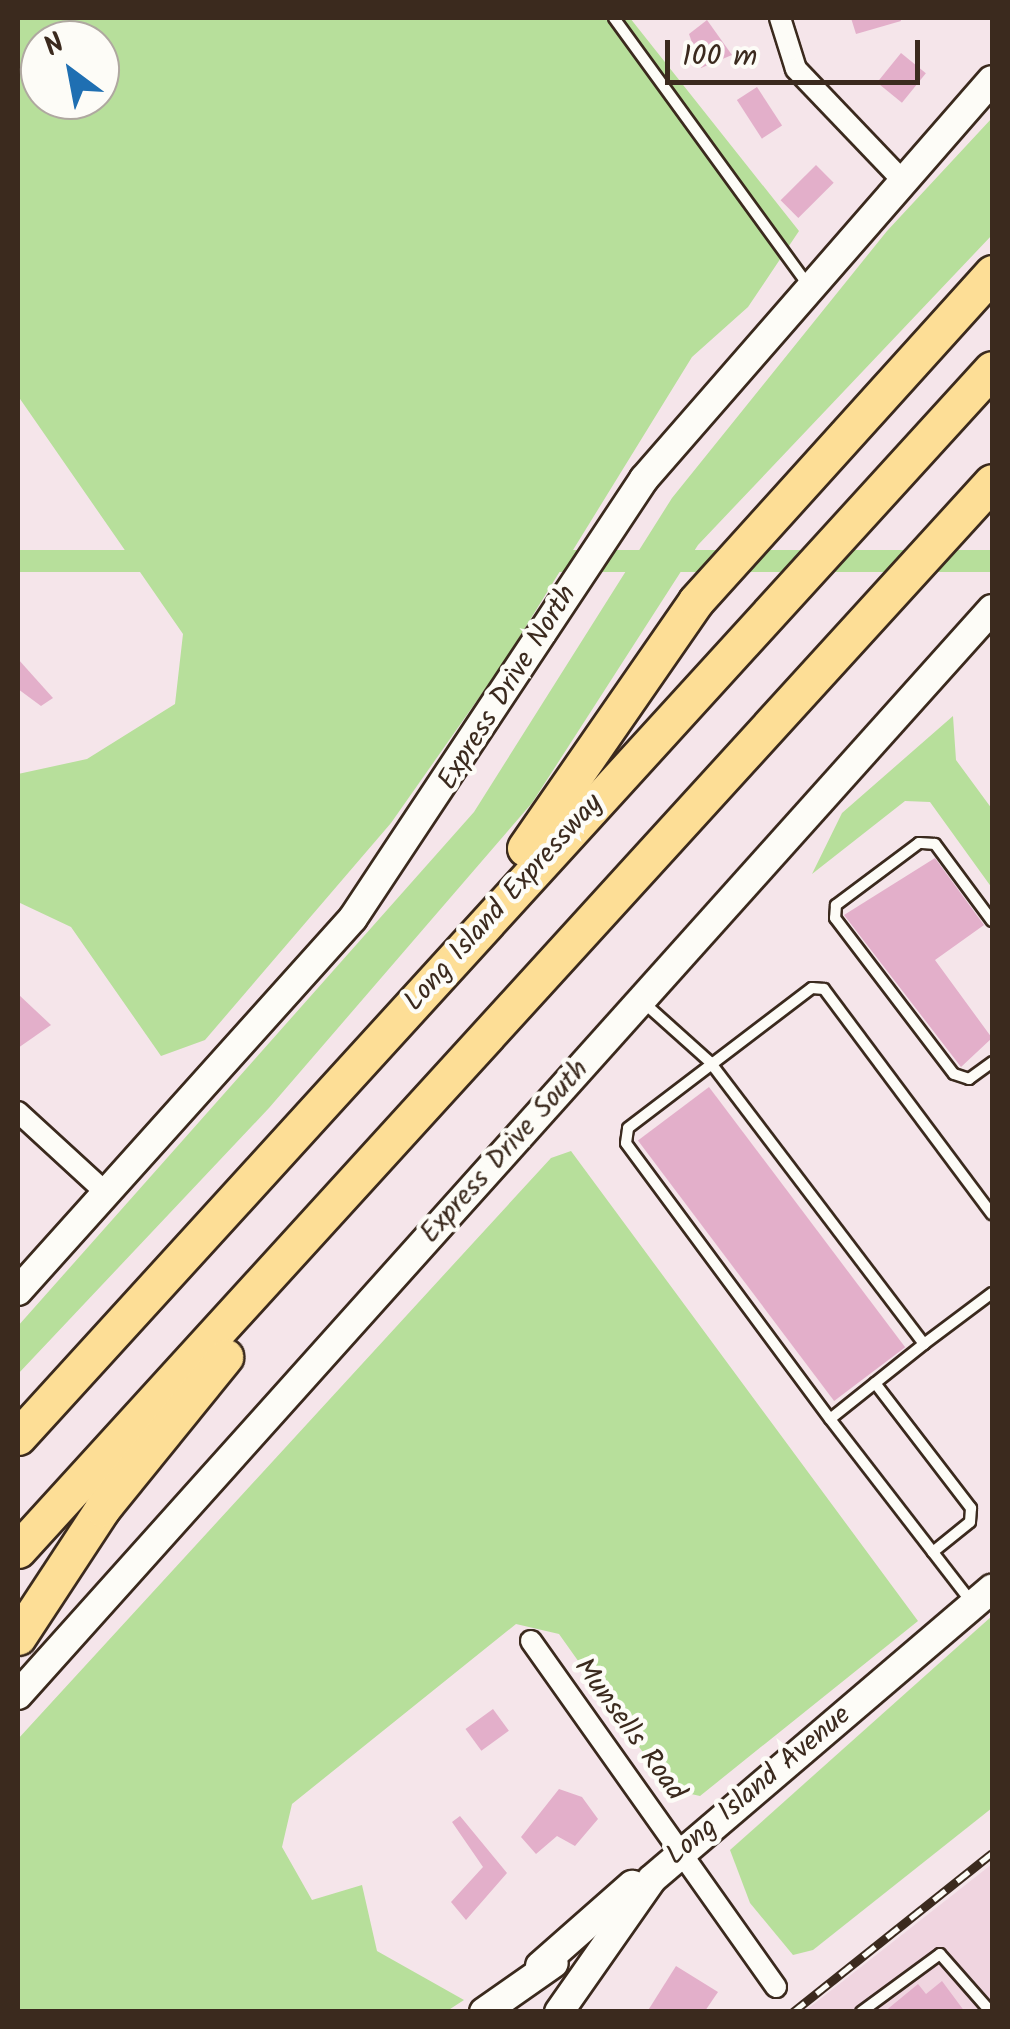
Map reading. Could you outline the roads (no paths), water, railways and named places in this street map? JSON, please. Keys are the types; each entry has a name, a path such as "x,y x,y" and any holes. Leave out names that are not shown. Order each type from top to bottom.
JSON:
{"highway":[{"path":"438,976 467,918 556,810 696,601 992,273"},
{"name":"Long Island Expressway","path":"18,1438 992,369"},
{"path":"18,1550 992,482"},
{"path":"18,1637 126,1476 364,1199 472,1053"}],"main road":[{"name":"Express Drive North","path":"18,1291 353,918 644,478 806,284 992,80"},
{"name":"Express Drive South","path":"18,1695 992,610"},
{"name":"Long Island Avenue","path":"560,2012 578,1975 683,1850 983,1597"},
{"path":"484,2012 605,1904 683,1850"},
{"path":"540,1966 578,1975"}],"street":[{"path":"780,18 796,69 901,179"},
{"path":"18,1112 106,1194"},
{"name":"Munsells Road","path":"531,1642 683,1850 776,1987"}],"lane":[{"path":"614,18 806,284"},
{"path":"992,920 936,844 919,843 836,906 835,918 954,1074 969,1079 992,1062"},
{"path":"983,1597 933,1552 830,1419 626,1143 628,1128 812,988 824,989 992,1214"},
{"path":"642,1000 710,1062 924,1344"},
{"path":"830,1419 924,1344 990,1300"},
{"path":"875,1383 971,1508 970,1522 933,1552"},
{"path":"861,2012 940,1954 991,2012"}],"railway":[{"path":"793,2012 992,1853"}]}
